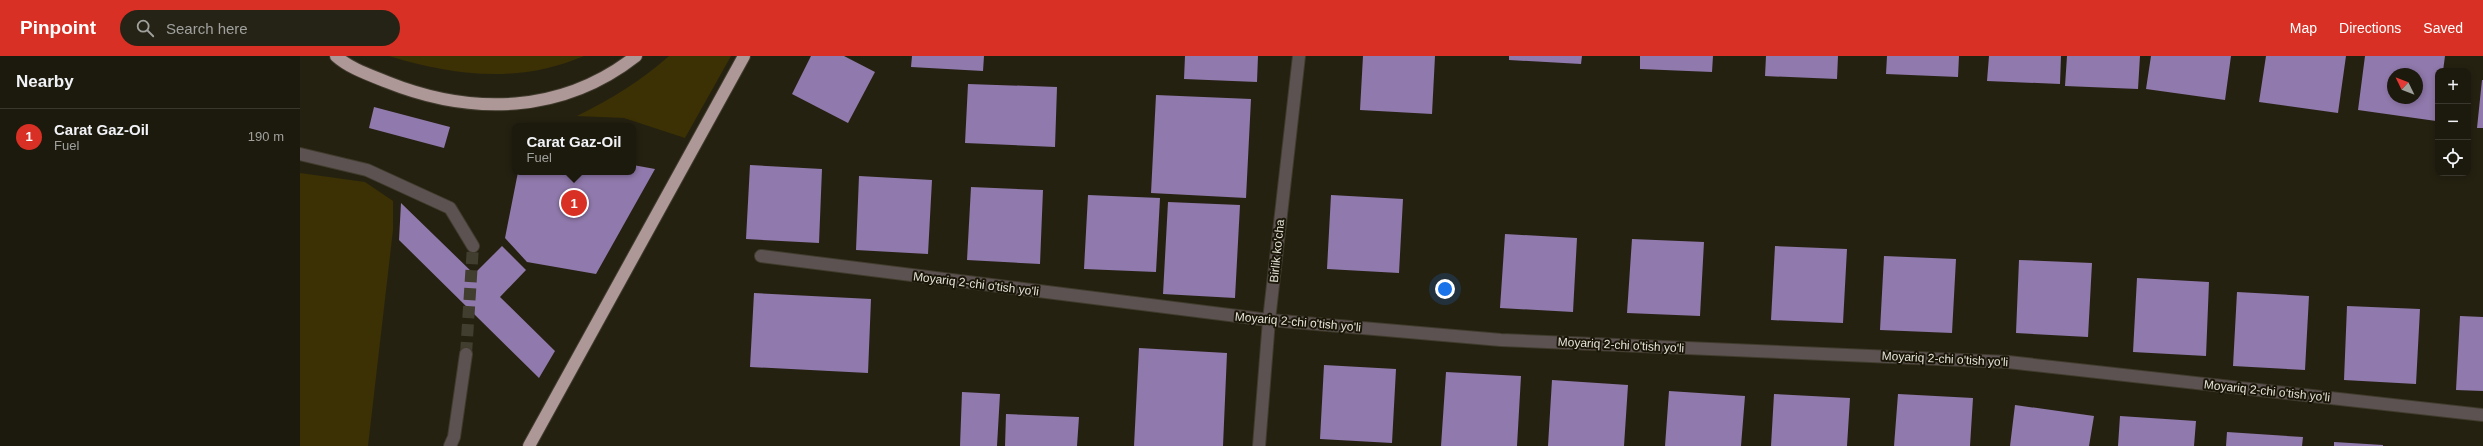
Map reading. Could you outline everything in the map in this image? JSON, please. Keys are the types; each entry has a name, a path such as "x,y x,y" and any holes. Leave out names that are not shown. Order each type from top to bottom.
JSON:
{"highway":[{"path":"336,56 360,70 409,90 457,103 493,106 532,101 571,92 605,77 636,56"},
{"path":"529,446 744,56"}],"street":[{"name":"Birlik ko'cha","path":"1258,446 1270,320 1299,56"},
{"path":"300,154 367,170 450,208 473,246"},
{"name":"Moyariq 2-chi o'tish yo'li","path":"761,256 1270,320 1501,340 2008,362 2483,415"},
{"path":"450,446 454,438 466,354"}],"shaded area":[{"path":"389,56 584,56 559,65 535,71 511,74 486,74 438,68"},
{"path":"669,56 731,56 685,138 624,118 577,116 602,103 648,74"},
{"path":"300,173 365,182 393,201 393,230 368,446 300,446"}],"building":[{"path":"811,56 844,56 875,72 848,123 792,94"},
{"path":"912,56 984,56 983,71 911,67"},
{"path":"1185,56 1258,56 1257,82 1184,79"},
{"path":"1363,56 1435,56 1432,114 1360,110"},
{"path":"1509,56 1582,56 1581,64 1509,60"},
{"path":"1640,56 1713,56 1712,72 1640,69"},
{"path":"1766,56 1838,56 1837,79 1765,76"},
{"path":"1887,56 1959,56 1958,77 1886,74"},
{"path":"1989,56 2061,56 2060,84 1987,81"},
{"path":"2067,56 2140,56 2138,89 2065,86"},
{"path":"2151,56 2231,56 2225,100 2146,89"},
{"path":"2266,56 2346,56 2338,113 2259,102"},
{"path":"2365,56 2445,56 2443,68 2435,68 2435,121 2358,110"},
{"path":"2482,80 2483,128 2477,128"},
{"path":"968,84 1057,87 1055,147 965,143"},
{"path":"1156,95 1251,99 1246,198 1151,193"},
{"path":"374,107 450,127 444,148 369,128"},
{"path":"750,165 822,169 819,243 746,239"},
{"path":"636,166 655,169 596,274 527,262 505,238 517,175 636,175"},
{"path":"859,176 932,180 928,254 856,250"},
{"path":"971,187 1043,190 1040,264 967,260"},
{"path":"1088,195 1160,198 1156,272 1084,269"},
{"path":"1331,195 1403,199 1399,273 1327,269"},
{"path":"1168,202 1240,205 1235,298 1163,294"},
{"path":"401,203 474,274 502,246 526,270 500,297 555,351 539,378 399,240"},
{"path":"1505,234 1577,238 1573,312 1500,308"},
{"path":"1632,239 1704,242 1700,316 1627,313"},
{"path":"1775,246 1847,249 1843,323 1771,320"},
{"path":"1884,256 1956,259 1952,333 1880,330"},
{"path":"2019,260 2092,263 2088,337 2016,333"},
{"path":"2137,278 2209,282 2206,356 2133,352"},
{"path":"2237,292 2309,296 2305,370 2233,366"},
{"path":"754,293 871,299 868,373 750,367"},
{"path":"2347,306 2420,309 2416,384 2344,380"},
{"path":"2460,316 2483,317 2483,391 2456,390"},
{"path":"1139,348 1227,353 1223,446 1134,446"},
{"path":"1324,365 1396,369 1392,443 1320,439"},
{"path":"1446,372 1521,376 1517,446 1441,446"},
{"path":"1552,380 1628,385 1624,446 1548,446"},
{"path":"1669,391 1745,396 1741,446 1665,446"},
{"path":"962,392 1000,394 997,446 960,446"},
{"path":"1774,394 1850,398 1847,446 1771,446"},
{"path":"1898,394 1973,398 1970,446 1894,446"},
{"path":"2015,405 2094,416 2089,446 2010,446"},
{"path":"1006,414 1079,417 1077,446 1005,446"},
{"path":"2120,416 2196,421 2194,446 2118,446"},
{"path":"2227,432 2303,437 2302,446 2226,446"},
{"path":"2334,442 2383,445 2383,446 2334,446"}],"tunnel":[{"path":"466,354 473,246"}],"place":[{"name":"Carat Gaz-Oil","path":"574,203"}]}
